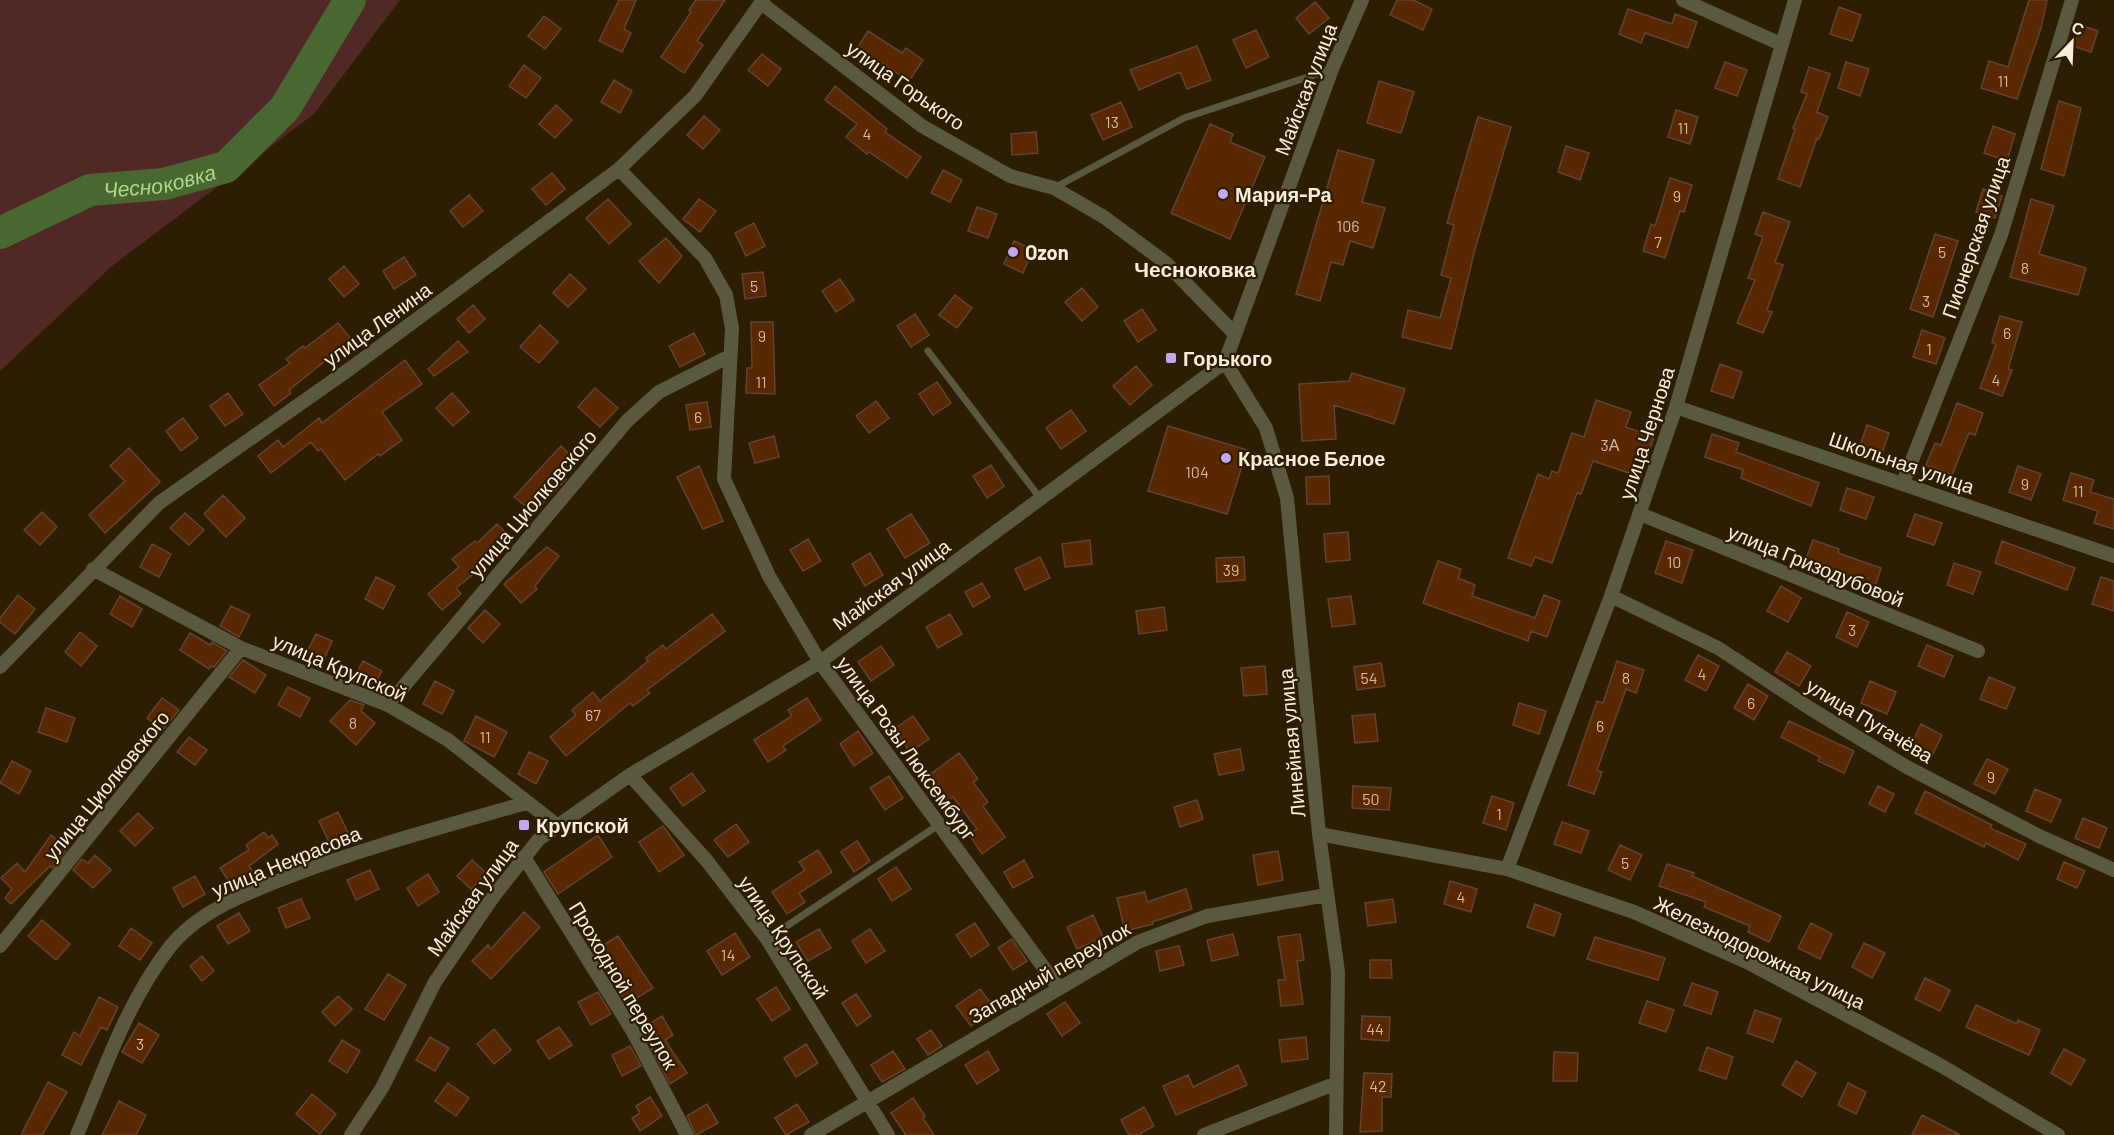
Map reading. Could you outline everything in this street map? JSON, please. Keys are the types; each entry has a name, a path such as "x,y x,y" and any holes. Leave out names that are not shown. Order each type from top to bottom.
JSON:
{"street":[{"name":"Майская улица","path":"351,1135 382,1088 435,982 493,897 538,839 630,775 820,662 1225,362 1332,69 1362,0"},
{"path":"1683,0 1781,44"},
{"name":"улица Чернова","path":"1507,869 1611,596 1676,407 1795,0"},
{"name":"Пионерская улица","path":"1903,483 2001,235 2072,0"},
{"name":"улица Ленина","path":"0,667 93,568 159,503 360,361 619,169 695,96 762,2"},
{"name":"улица Горького","path":"762,2 922,126 1010,176 1054,188 1104,217 1166,263 1235,334"},
{"name":"улица Розы Люксембург","path":"619,169 705,258 726,295 732,328 724,479 769,576 820,662 1058,987"},
{"name":"улица Циолковского","path":"388,705 627,421 659,392 730,356"},
{"name":"Линейная улица","path":"1225,362 1266,428 1287,498 1319,834 1338,972 1334,1084 1336,1135"},
{"name":"Школьная улица","path":"1676,407 2114,555"},
{"name":"улица Гризодубовой","path":"1640,514 1978,651"},
{"name":"улица Крупской","path":"93,568 241,648 388,705 448,740 558,826"},
{"name":"улица Пугачёва","path":"1611,596 1718,648 1811,709 1905,766 2039,836 2114,870"},
{"name":"улица Циолковского","path":"0,946 241,648"},
{"name":"улица Крупской","path":"630,775 707,861 767,939 888,1135"},
{"name":"улица Некрасова","path":"77,1135 116,1038 140,993 169,949 192,923 232,901 347,854 526,803"},
{"name":"Железнодорожная улица","path":"1319,834 1507,869 1634,912 1747,962 1940,1065 2058,1135"},
{"name":"Проходной переулок","path":"524,857 632,1030 687,1135"},
{"name":"Западный переулок","path":"811,1135 1058,987 1138,942 1207,916 1327,895"},
{"path":"1204,1135 1334,1084"}],"lane":[{"path":"1054,188 1184,118 1332,69"},
{"path":"928,351 1040,498"},
{"path":"767,939 940,824"}],"shaded area":[{"path":"0,0 400,0 314,114 112,266 0,371"}],"building":[{"path":"619,0 636,0 624,29 631,33 622,52 599,41"},
{"path":"696,0 725,0 697,41 703,45 684,73 661,57 691,12 689,10"},
{"path":"1397,0 1413,0 1432,9 1423,30 1390,15"},
{"path":"2029,0 2047,0 2041,28 2017,99 1981,88 1989,61 2008,67"},
{"path":"1315,2 1329,18 1309,34 1296,18"},
{"path":"1839,7 1861,15 1852,41 1830,34"},
{"path":"1628,9 1672,24 1675,14 1697,22 1688,48 1645,33 1641,43 1619,34"},
{"path":"544,16 561,29 545,49 528,36"},
{"path":"2080,25 2098,31 2091,52 2073,46"},
{"path":"1256,30 1269,57 1246,68 1233,40"},
{"path":"868,31 902,53 906,48 923,60 909,81 879,61 878,63 856,50"},
{"path":"1197,46 1211,80 1187,89 1180,72 1139,90 1130,70"},
{"path":"762,54 781,69 768,86 748,70"},
{"path":"1725,62 1747,70 1737,96 1715,88"},
{"path":"1846,62 1869,69 1860,96 1838,88"},
{"path":"524,65 541,78 526,98 509,86"},
{"path":"1809,67 1830,74 1817,112 1828,117 1819,139 1817,138 1800,187 1778,179 1795,129 1793,128 1807,94 1801,92"},
{"path":"614,80 632,91 620,113 601,102"},
{"path":"1379,81 1414,92 1401,133 1367,123"},
{"path":"835,86 887,129 885,132 921,157 907,178 869,152 867,154 846,137 857,124 825,100"},
{"path":"2059,101 2081,108 2064,176 2041,169"},
{"path":"1121,102 1132,127 1103,140 1091,115"},
{"path":"556,105 572,120 555,138 539,124"},
{"path":"1676,110 1698,117 1690,144 1668,137"},
{"path":"704,116 720,130 703,149 687,135"},
{"path":"1478,117 1511,127 1475,249 1451,349 1402,337 1408,310 1440,318 1451,278 1441,275 1454,225 1447,223"},
{"path":"1210,124 1233,134 1230,142 1265,157 1230,239 1171,213"},
{"path":"1993,126 2015,134 2007,161 1984,153"},
{"path":"1036,132 1038,153 1012,155 1011,134"},
{"path":"1566,146 1589,153 1580,180 1558,172"},
{"path":"1338,150 1374,160 1362,202 1385,208 1373,248 1350,241 1343,265 1331,262 1320,301 1296,294"},
{"path":"943,170 962,180 950,202 931,193"},
{"path":"552,173 565,189 546,205 532,189"},
{"path":"1670,178 1692,185 1684,212 1680,211 1665,258 1643,251 1651,224 1655,226"},
{"path":"1983,189 2002,196 1995,218 1976,212"},
{"path":"469,195 483,211 463,227 450,211"},
{"path":"608,199 631,224 609,244 586,218"},
{"path":"699,199 716,211 700,232 683,219"},
{"path":"2031,199 2054,206 2039,254 2086,268 2078,295 2010,277"},
{"path":"977,207 997,214 988,238 968,231"},
{"path":"1763,212 1790,222 1775,262 1783,265 1767,310 1772,312 1763,333 1737,323 1755,280 1748,278 1763,237 1755,234"},
{"path":"754,223 765,246 746,256 735,233"},
{"path":"1935,234 1958,241 1933,317 1910,309"},
{"path":"666,238 682,256 659,283 639,261"},
{"path":"1014,241 1033,249 1023,273 1004,264"},
{"path":"404,257 416,275 394,289 383,271"},
{"path":"344,266 359,284 344,297 329,279"},
{"path":"763,272 766,296 745,299 742,274"},
{"path":"570,274 586,289 568,307 553,293"},
{"path":"840,279 854,300 836,312 822,291"},
{"path":"1082,288 1098,307 1082,321 1065,302"},
{"path":"955,295 972,308 957,328 939,315"},
{"path":"473,305 485,319 469,333 457,319"},
{"path":"1142,309 1156,330 1138,342 1124,321"},
{"path":"915,314 929,335 911,347 897,326"},
{"path":"2000,316 2022,322 2008,369 2012,370 2002,396 1980,388 1996,344 1992,342"},
{"path":"751,322 773,322 775,394 746,393 747,368 752,368"},
{"path":"338,323 354,343 337,355 335,353 289,390 291,393 274,406 259,385 290,363 286,359"},
{"path":"540,325 558,342 539,363 520,347"},
{"path":"1922,330 1945,338 1936,364 1913,357"},
{"path":"694,333 705,354 680,367 669,346"},
{"path":"458,341 468,352 434,376 428,369"},
{"path":"405,360 422,384 382,412 402,440 380,456 378,454 345,480 321,449 318,451 311,442 271,473 258,456 278,440 283,447 319,418 322,423"},
{"path":"1720,364 1742,372 1733,398 1711,391"},
{"path":"1136,366 1152,385 1130,405 1113,386"},
{"path":"1352,373 1405,389 1394,424 1334,405 1336,439 1302,441 1299,384 1349,381"},
{"path":"937,382 951,403 933,415 919,394"},
{"path":"595,388 618,408 600,427 578,407"},
{"path":"228,393 243,414 225,426 210,406"},
{"path":"452,393 469,412 453,426 436,408"},
{"path":"1596,400 1631,412 1626,427 1654,437 1641,477 1593,461 1581,494 1577,493 1552,563 1535,557 1531,566 1508,558 1538,474 1549,479 1552,471 1558,473 1572,433 1584,437"},
{"path":"876,401 889,418 869,433 856,416"},
{"path":"707,402 711,427 690,430 686,405"},
{"path":"1957,403 1983,413 1975,435 1969,433 1952,475 1926,465 1935,443 1941,445"},
{"path":"1071,410 1086,431 1061,449 1046,428"},
{"path":"183,418 198,438 181,451 166,431"},
{"path":"1867,425 1889,433 1880,459 1858,452"},
{"path":"1168,426 1247,450 1227,514 1148,491"},
{"path":"1712,434 1739,443 1736,452 1819,483 1811,506 1741,478 1743,470 1705,457"},
{"path":"774,436 779,457 755,463 749,443"},
{"path":"561,446 576,461 562,476 566,479 534,513 514,497"},
{"path":"129,448 160,482 105,533 89,515 125,481 110,466"},
{"path":"991,465 1004,486 987,498 973,476"},
{"path":"699,466 723,521 703,529 677,477"},
{"path":"2018,466 2041,474 2031,500 2009,492"},
{"path":"2071,473 2094,480 2090,492 2114,499 2114,529 2094,523 2098,511 2063,500"},
{"path":"1329,476 1330,504 1307,504 1306,477"},
{"path":"1847,488 1874,497 1866,519 1840,510"},
{"path":"223,495 245,518 226,537 204,514"},
{"path":"42,512 57,527 40,545 24,530"},
{"path":"185,513 204,530 189,545 170,528"},
{"path":"911,514 930,543 905,558 887,529"},
{"path":"1915,514 1942,523 1934,545 1907,536"},
{"path":"497,524 510,537 491,560 456,588 461,594 442,610 428,594 459,567 452,559 475,541 477,543"},
{"path":"1348,532 1350,560 1326,562 1324,534"},
{"path":"808,539 821,561 803,571 790,550"},
{"path":"1090,540 1092,564 1065,567 1062,544"},
{"path":"1813,540 1839,549 1838,553 1881,568 1874,590 1847,581 1848,577 1805,562"},
{"path":"1666,541 1693,550 1682,583 1655,573"},
{"path":"2002,541 2075,568 2067,590 1995,563"},
{"path":"152,544 171,554 159,577 140,567"},
{"path":"547,547 559,556 535,586 537,589 521,603 504,584"},
{"path":"870,553 883,575 865,586 852,564"},
{"path":"1040,557 1050,578 1025,590 1015,569"},
{"path":"1244,557 1245,580 1217,582 1216,558"},
{"path":"1438,561 1461,569 1458,578 1475,585 1472,596 1535,618 1544,595 1560,601 1547,637 1531,631 1528,641 1423,603"},
{"path":"1954,563 1981,572 1973,594 1947,585"},
{"path":"376,577 395,586 383,609 365,599"},
{"path":"2101,577 2114,581 2114,611 2092,604"},
{"path":"982,583 990,597 973,607 965,592"},
{"path":"1781,586 1801,598 1788,622 1767,611"},
{"path":"18,595 35,609 15,634 0,622 0,618"},
{"path":"120,596 142,609 132,627 110,614"},
{"path":"1351,596 1355,624 1332,627 1328,599"},
{"path":"231,606 250,615 239,637 220,626"},
{"path":"1164,607 1167,630 1139,634 1136,611"},
{"path":"485,610 500,624 483,643 468,628"},
{"path":"1847,612 1869,622 1857,647 1836,637"},
{"path":"712,614 725,631 647,690 650,693 633,706 630,703 566,756 550,737 576,715 572,710 593,692 600,701 648,661 646,658 663,645 666,649"},
{"path":"950,614 962,634 938,648 926,627"},
{"path":"80,632 97,646 81,666 65,652"},
{"path":"190,633 210,645 212,642 227,651 214,667 211,666 209,669 180,650"},
{"path":"316,634 332,641 322,664 304,657"},
{"path":"1927,645 1953,656 1944,677 1918,666"},
{"path":"881,646 894,665 871,681 858,662"},
{"path":"1787,652 1811,666 1799,686 1775,672"},
{"path":"1698,655 1719,666 1706,691 1685,680"},
{"path":"243,660 266,675 255,693 229,677"},
{"path":"363,661 382,671 372,689 352,681"},
{"path":"1617,661 1644,670 1636,693 1626,689 1597,770 1602,772 1594,794 1568,785 1597,701 1603,703"},
{"path":"1381,663 1385,686 1357,690 1354,667"},
{"path":"1265,666 1267,694 1244,696 1241,668"},
{"path":"1989,677 2015,688 2006,709 1980,699"},
{"path":"435,681 454,691 442,714 423,704"},
{"path":"1870,681 1896,692 1887,714 1861,703"},
{"path":"1748,684 1768,696 1754,720 1734,708"},
{"path":"288,687 310,698 300,717 278,705"},
{"path":"162,698 179,710 163,730 147,718"},
{"path":"807,698 821,720 783,746 786,750 768,762 754,740 792,716 788,710"},
{"path":"350,700 364,705 361,711 375,723 356,745 330,721"},
{"path":"1519,703 1546,711 1539,734 1513,725"},
{"path":"46,708 75,718 67,742 38,732"},
{"path":"1375,714 1378,741 1355,743 1352,716"},
{"path":"476,716 507,732 494,757 464,741"},
{"path":"913,716 929,739 910,752 894,729"},
{"path":"1789,721 1854,751 1844,773 1818,761 1820,757 1781,737"},
{"path":"1921,724 1942,735 1930,760 1909,750"},
{"path":"858,731 873,753 854,766 840,744"},
{"path":"189,737 207,750 195,765 177,752"},
{"path":"1240,749 1244,770 1219,775 1214,754"},
{"path":"529,752 548,761 536,784 518,774"},
{"path":"959,753 978,779 973,782 988,802 983,806 1005,837 982,854 969,834 977,829 953,797 948,801 928,776"},
{"path":"1987,759 2008,769 1995,794 1974,784"},
{"path":"12,761 31,771 19,794 0,783"},
{"path":"692,773 705,791 683,806 670,788"},
{"path":"889,776 903,798 885,810 870,788"},
{"path":"1353,786 1391,788 1389,810 1352,808"},
{"path":"1878,786 1894,794 1885,812 1869,804"},
{"path":"2035,789 2061,800 2051,822 2026,811"},
{"path":"1925,791 1992,825 1990,828 2026,844 2018,860 1986,843 1984,847 1915,813"},
{"path":"1492,796 1514,803 1506,830 1483,823"},
{"path":"1197,800 1203,819 1180,827 1174,807"},
{"path":"338,812 349,835 330,844 319,821"},
{"path":"138,813 153,828 135,846 120,831"},
{"path":"2083,818 2107,828 2099,848 2075,838"},
{"path":"1562,822 1589,831 1581,853 1554,844"},
{"path":"736,824 749,842 728,857 714,840"},
{"path":"663,826 684,855 659,872 639,842"},
{"path":"264,832 268,838 272,835 278,844 249,866 253,872 232,886 220,868 249,850 246,845"},
{"path":"51,835 68,848 52,868 50,866 11,904 5,898 12,889 1,878 17,863 25,872"},
{"path":"598,835 612,857 558,894 544,872"},
{"path":"857,841 870,861 854,872 841,852"},
{"path":"1620,845 1642,855 1630,880 1608,870"},
{"path":"818,850 832,872 799,893 805,902 787,914 772,892 805,870 799,862"},
{"path":"1278,851 1283,880 1258,885 1253,855"},
{"path":"95,855 111,870 93,888 73,870 82,859 88,863"},
{"path":"472,860 486,873 471,889 457,876"},
{"path":"1024,860 1033,877 1013,888 1004,872"},
{"path":"2064,862 2085,871 2077,888 2057,879"},
{"path":"1667,864 1694,873 1692,876 1781,916 1769,942 1748,932 1750,926 1704,907 1706,902 1659,886"},
{"path":"896,867 911,889 892,901 878,879"},
{"path":"370,870 379,889 356,900 347,880"},
{"path":"428,874 439,892 418,906 407,888"},
{"path":"195,876 205,894 183,907 173,888"},
{"path":"1450,881 1477,889 1471,912 1444,904"},
{"path":"1186,889 1192,909 1152,922 1153,924 1125,931 1117,898 1145,892 1147,902"},
{"path":"301,899 310,918 286,928 278,908"},
{"path":"1393,899 1396,922 1368,926 1365,903"},
{"path":"1535,904 1561,914 1554,936 1527,927"},
{"path":"524,912 540,927 491,979 472,961 488,945 491,949"},
{"path":"239,913 250,931 228,944 217,926"},
{"path":"1093,915 1103,937 1077,949 1067,927"},
{"path":"42,920 70,944 56,960 28,936"},
{"path":"975,923 989,945 971,957 956,935"},
{"path":"1811,923 1832,934 1820,959 1798,948"},
{"path":"131,928 152,943 140,960 119,946"},
{"path":"819,929 831,948 808,961 796,942"},
{"path":"870,929 885,951 866,963 852,941"},
{"path":"735,933 750,957 722,975 707,951"},
{"path":"1233,934 1238,955 1212,961 1207,940"},
{"path":"1300,934 1304,960 1297,961 1303,1004 1281,1006 1278,980 1285,980 1278,937"},
{"path":"618,936 653,988 627,1004 595,950"},
{"path":"1595,937 1665,958 1658,980 1587,959"},
{"path":"1012,939 1027,961 1013,970 998,948"},
{"path":"1864,943 1885,953 1872,978 1852,967"},
{"path":"1179,946 1184,965 1160,971 1156,951"},
{"path":"202,956 214,971 202,981 190,966"},
{"path":"1370,960 1391,960 1392,978 1370,978"},
{"path":"388,974 406,985 384,1020 365,1009"},
{"path":"1925,978 1950,990 1940,1011 1915,999"},
{"path":"1692,983 1718,992 1711,1014 1684,1005"},
{"path":"776,987 790,1009 772,1021 757,999"},
{"path":"980,989 995,1009 971,1026 956,1006"},
{"path":"598,992 611,1014 591,1025 578,1002"},
{"path":"856,994 871,1016 857,1026 842,1003"},
{"path":"338,996 352,1009 335,1026 322,1012"},
{"path":"99,997 118,1007 107,1030 101,1027 81,1065 62,1055 74,1032 80,1036"},
{"path":"1647,1001 1674,1010 1666,1032 1639,1023"},
{"path":"1065,1002 1080,1023 1062,1036 1047,1014"},
{"path":"1976,1005 2017,1024 2018,1020 2040,1030 2029,1055 1966,1027"},
{"path":"1755,1010 1781,1019 1773,1042 1747,1033"},
{"path":"662,1016 673,1035 665,1040 687,1073 670,1084 641,1029"},
{"path":"1362,1016 1390,1017 1389,1041 1361,1039"},
{"path":"139,1023 159,1035 142,1063 122,1052"},
{"path":"559,1027 572,1045 549,1059 537,1041"},
{"path":"494,1029 511,1050 494,1064 477,1044"},
{"path":"931,1030 942,1046 928,1055 917,1039"},
{"path":"430,1037 449,1048 435,1071 416,1060"},
{"path":"1306,1037 1308,1059 1282,1062 1279,1040"},
{"path":"342,1040 360,1051 347,1073 329,1061"},
{"path":"806,1044 818,1063 796,1077 784,1058"},
{"path":"630,1046 641,1066 622,1076 612,1055"},
{"path":"1707,1047 1733,1057 1726,1079 1699,1070"},
{"path":"2064,1049 2085,1060 2071,1085 2051,1073"},
{"path":"893,1051 905,1069 882,1082 871,1065"},
{"path":"988,1051 999,1070 977,1084 965,1065"},
{"path":"1554,1052 1578,1053 1577,1081 1553,1081"},
{"path":"1796,1061 1816,1073 1802,1097 1782,1085"},
{"path":"1238,1065 1247,1085 1176,1115 1163,1086 1188,1075 1193,1087"},
{"path":"1364,1073 1392,1074 1391,1097 1382,1097 1382,1131 1360,1132"},
{"path":"48,1082 67,1092 42,1135 21,1135"},
{"path":"448,1083 469,1098 456,1116 435,1101"},
{"path":"1848,1083 1866,1092 1856,1114 1838,1105"},
{"path":"312,1094 336,1114 320,1134 296,1114"},
{"path":"650,1097 662,1116 640,1131 632,1118 640,1113 636,1106"},
{"path":"913,1098 934,1135 906,1135 891,1113"},
{"path":"119,1101 146,1115 136,1135 102,1135"},
{"path":"707,1104 718,1123 696,1135 687,1116"},
{"path":"797,1104 809,1122 786,1135 775,1118"},
{"path":"1144,1107 1154,1126 1138,1135 1129,1135 1121,1120"},
{"path":"1922,1115 1960,1135 1912,1135"}],"waterway":[{"name":"Чесноковка","path":"0,233 90,190 164,184 226,167 285,108 350,0"}],"place":[{"name":"Мария-Ра","path":"1223,194"},
{"name":"Ozon","path":"1013,252"},
{"name":"Горького","path":"1171,358"},
{"name":"Красное Белое","path":"1226,458"},
{"name":"Крупской","path":"524,825"}],"district":[{"name":"Чесноковка","path":"1195,268"}]}
